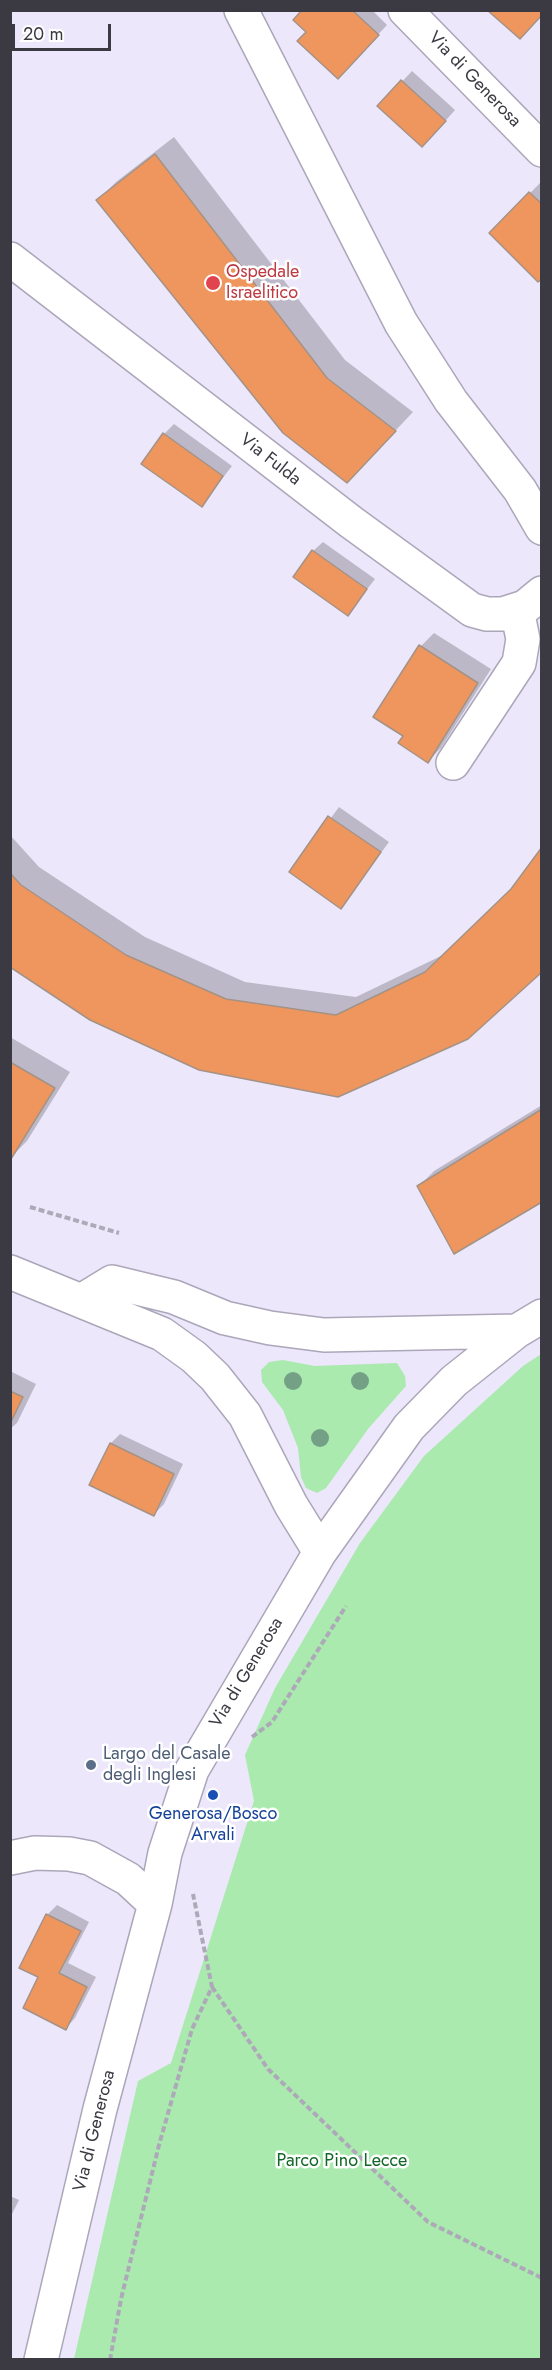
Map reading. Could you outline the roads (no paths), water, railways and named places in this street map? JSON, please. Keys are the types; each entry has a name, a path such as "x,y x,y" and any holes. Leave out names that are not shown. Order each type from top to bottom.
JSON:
{"street":[{"path":"241,10 400,323 451,401 520,490 542,528"},
{"name":"Via di Generosa","path":"405,10 542,150"},
{"name":"Via Fulda","path":"11,261 351,522 472,610 487,614 503,614 529,602"},
{"path":"453,763 519,663 529,602"},
{"path":"10,1272 177,1343 215,1377 254,1430 291,1505 320,1552"},
{"path":"81,1301 112,1282 174,1297 225,1318 270,1328 324,1335 529,1323"},
{"name":"Via di Generosa","path":"41,2360 100,2109 155,1904 165,1853 192,1770 320,1552 409,1427 454,1381 529,1323"},
{"path":"23,1855 90,1858 128,1879 155,1904"}],"place":[{"name":"Ospedale Israelitico","path":"213,283"},
{"name":"Largo del Casale degli Inglesi","path":"91,1765"},
{"name":"Generosa/Bosco Arvali","path":"213,1795"}],"park label":[{"name":"Parco Pino Lecce","path":"342,2162"}]}
